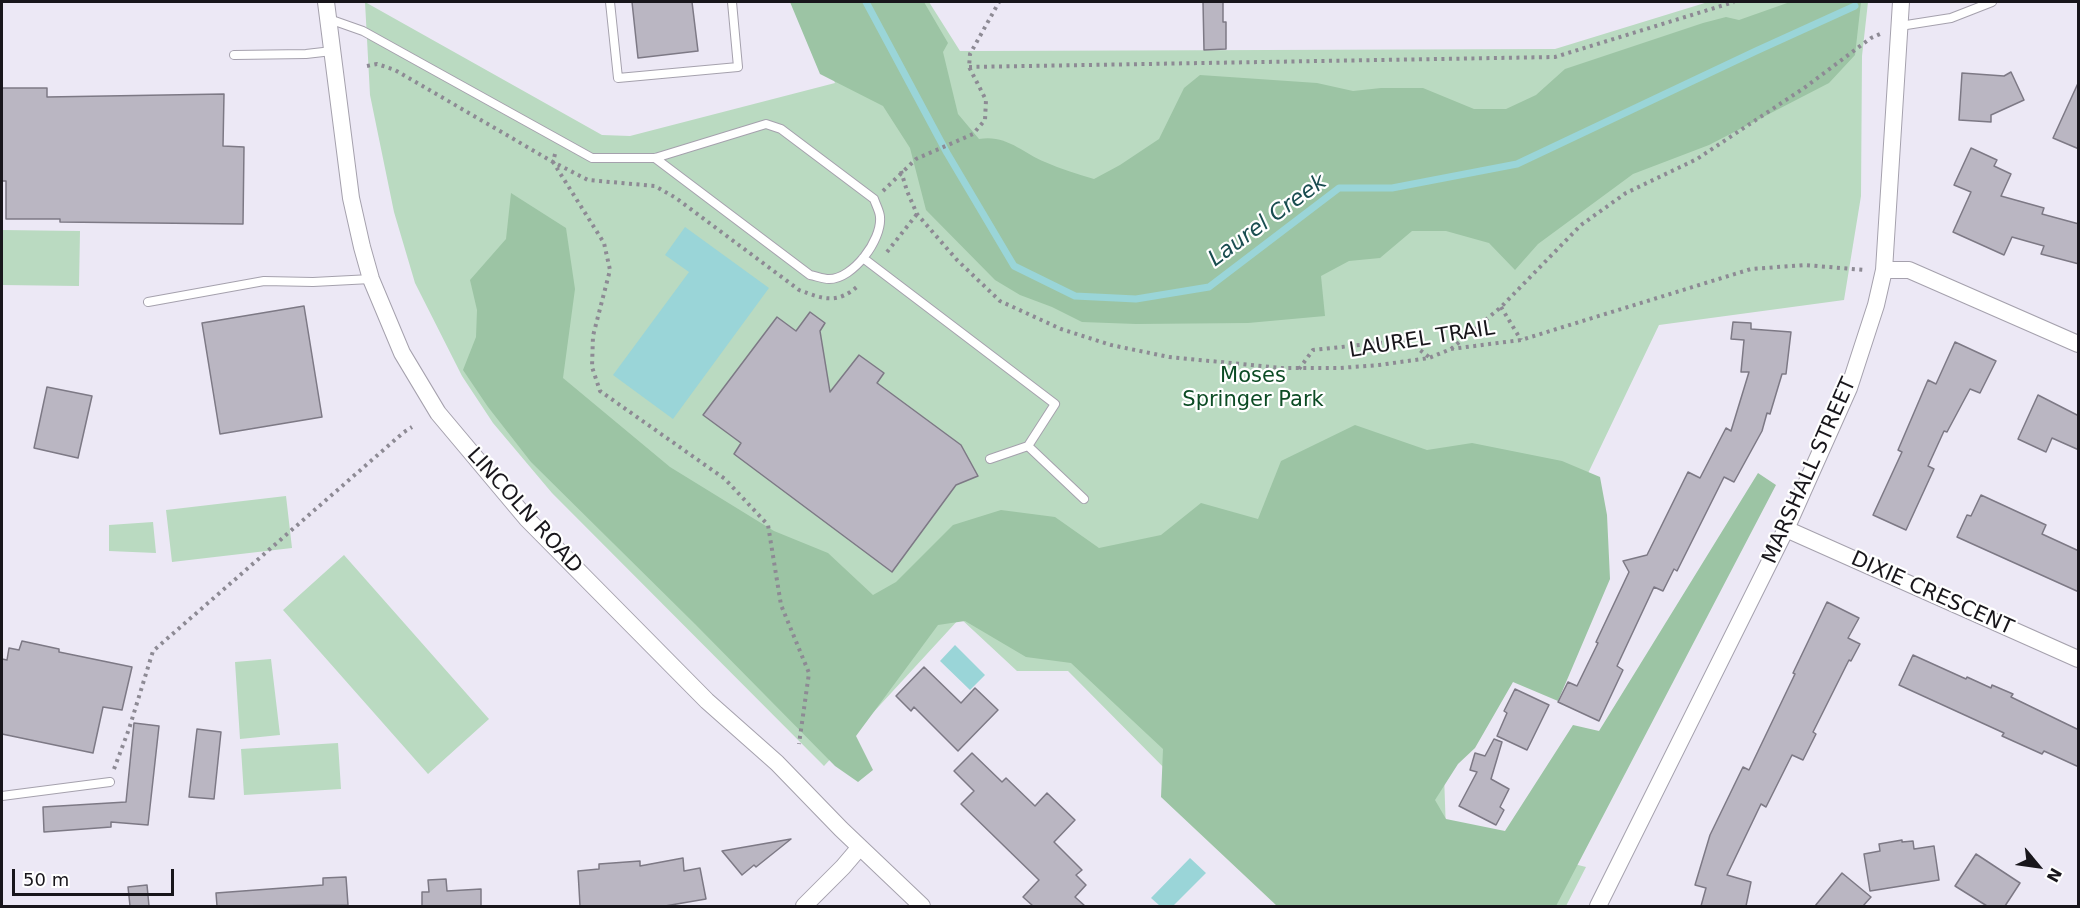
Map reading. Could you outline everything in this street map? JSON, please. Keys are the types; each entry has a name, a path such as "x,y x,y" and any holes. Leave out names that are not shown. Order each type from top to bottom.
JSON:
{"street":[{"name":"LINCOLN ROAD","path":"326,2 351,198 362,247 371,279 402,353 438,413 520,511 706,701 777,763 922,906"},
{"name":"MARSHALL STREET","path":"1598,906 1786,529 1849,388 1884,270 1901,2"},
{"path":"1884,270 1909,270 2079,344"},
{"name":"DIXIE CRESCENT","path":"1786,529 2079,659"},
{"path":"804,906 860,847"}],"lane":[{"path":"610,2 618,78 738,67 732,2"},
{"path":"1900,26 1950,18 1992,2"},
{"path":"328,19 363,32 592,158 655,158 766,124 781,129 874,199 880,217 877,237 849,273 830,279 810,275 655,158"},
{"path":"234,55 306,54 332,51"},
{"path":"862,258 1055,404 1028,446 990,459"},
{"path":"148,302 264,281 313,282 371,279"},
{"path":"1028,446 1084,499"},
{"path":"2,796 110,782"}],"path":[{"path":"874,199 916,159 973,134 985,120 986,100 969,67 970,54 999,2"},
{"path":"969,67 1556,57 1734,2"},
{"path":"1451,349 1501,307 1581,225 1626,193 1697,159 1804,88 1871,38 1900,26"},
{"path":"367,66 377,64 395,70 588,180 655,186 676,198 799,290 820,298 846,297 866,278"},
{"path":"553,162 604,243 610,270 593,336 592,367 600,391 724,479 768,525 781,605 809,674 799,744"},
{"name":"LAUREL TRAIL","path":"901,171 917,214 957,260 1000,301 1061,329 1111,345 1169,357 1299,369 1379,365 1429,358 1451,349 1521,340 1752,269 1805,265 1853,271 1884,270"},
{"path":"883,257 917,214"},
{"path":"1501,307 1521,340"},
{"path":"1299,369 1313,350 1407,340 1429,358"},
{"path":"110,782 153,651 412,427"}],"green space":[{"name":"Moses Springer Park","path":"365,2 602,135 630,136 835,83 805,2 929,2 960,51 981,51 1555,49 1708,2 1868,2 1862,56 1861,196 1844,300 1659,325 1444,774 1446,832 1586,867 1566,906 1301,906 1068,671 1017,671 960,618 824,766 552,493 493,423 462,376 415,283 394,212 370,95"},
{"path":"2,230 80,231 79,286 2,285"},
{"path":"286,496 292,548 172,562 166,510"},
{"path":"153,522 156,553 109,551 109,525"},
{"path":"344,555 489,719 428,774 283,610"},
{"path":"271,659 280,735 240,739 235,662"},
{"path":"338,743 341,789 244,795 241,749"}],"shaded area":[{"path":"790,2 924,2 948,43 943,52 958,114 979,139 998,139 1045,162 1094,179 1159,139 1184,88 1200,75 1317,83 1353,91 1423,88 1474,109 1506,109 1536,95 1565,69 1703,23 1726,17 1739,20 1790,2 1861,2 1855,55 1829,83 1709,145 1633,174 1538,244 1515,270 1489,243 1446,231 1412,231 1380,258 1349,261 1321,276 1325,316 1248,323 1136,324 1082,322 1020,295 995,280 926,210 910,148 883,106 820,74"},
{"path":"511,193 566,228 575,289 563,378 670,467 774,531 828,553 873,595 896,582 953,525 1001,510 1055,517 1099,548 1161,535 1201,503 1258,519 1281,461 1355,425 1427,450 1472,443 1562,461 1600,477 1607,515 1610,579 1558,701 1513,682 1475,748 1458,764 1435,800 1446,819 1505,831 1573,725 1599,731 1758,473 1776,485 1556,906 1277,906 1161,797 1163,749 1071,663 1026,657 965,621 938,625 856,736 873,770 858,782 835,766 531,462 488,407 463,370 476,337 477,310 470,280 506,239"},
{"path":"685,227 769,288 673,419 613,375 689,272 665,255"},
{"path":"955,645 985,675 970,690 940,661"},
{"path":"1190,858 1206,873 1173,906 1160,906 1151,898"}],"building":[{"path":"632,2 692,2 698,51 638,58"},
{"path":"1203,2 1223,2 1226,49 1204,50"},
{"path":"2011,72 2024,100 1991,115 1991,122 1959,120 1962,73 2004,76"},
{"path":"2079,81 2079,149 2053,138"},
{"path":"2,88 47,88 47,97 224,94 223,146 244,147 243,224 60,222 60,219 6,219 6,181 2,181"},
{"path":"1971,148 1997,160 1994,166 2011,174 2001,196 2044,208 2042,214 2079,224 2079,264 2041,254 2044,246 2012,237 2004,255 1953,232 1971,192 1954,185"},
{"path":"304,306 322,417 220,434 202,323"},
{"path":"810,312 825,323 820,331 830,392 859,355 884,373 877,383 961,445 978,476 956,485 892,572 734,454 741,443 703,415 777,317 796,331"},
{"path":"1733,322 1751,323 1751,329 1791,332 1786,374 1782,374 1770,414 1767,413 1762,431 1734,482 1724,477 1677,571 1674,569 1663,591 1654,587 1617,666 1623,670 1599,721 1558,702 1568,682 1577,686 1598,643 1596,642 1629,572 1623,561 1647,555 1688,472 1700,478 1726,428 1731,431 1749,372 1741,372 1744,340 1731,339"},
{"path":"1955,342 1996,361 1980,393 1970,389 1947,432 1944,431 1928,466 1934,469 1906,530 1873,515 1902,452 1898,450 1928,380 1936,384"},
{"path":"47,387 92,396 78,458 34,448"},
{"path":"2038,395 2079,416 2079,450 2052,438 2046,452 2018,439"},
{"path":"1981,495 2046,525 2042,534 2079,551 2079,592 1957,537 1967,515 1971,516"},
{"path":"1827,602 1859,618 1848,638 1860,644 1851,661 1849,660 1813,732 1816,734 1803,760 1792,755 1766,807 1761,804 1727,875 1751,882 1746,906 1701,906 1706,888 1695,885 1710,835 1743,767 1749,770"},
{"path":"22,641 59,649 59,652 132,667 122,710 103,707 93,753 2,734 2,659 7,660 9,648 19,650"},
{"path":"1913,655 1966,679 1967,677 1991,688 1992,685 2013,694 2011,697 2079,730 2079,767 2002,736 2004,733 1899,685"},
{"path":"924,667 961,703 975,688 998,710 958,751 914,707 911,711 896,696"},
{"path":"1515,689 1549,705 1527,750 1497,736 1507,713 1504,711"},
{"path":"134,723 159,726 148,825 111,822 111,827 44,832 43,807 126,802"},
{"path":"197,729 221,732 214,799 189,797"},
{"path":"1494,739 1502,742 1491,779 1509,789 1500,807 1504,810 1496,825 1459,806 1477,772 1470,770 1475,753 1485,756"},
{"path":"972,753 1002,782 1006,778 1035,806 1047,793 1075,820 1054,842 1082,870 1076,875 1086,885 1075,897 1085,906 1033,906 1023,897 1039,880 961,804 974,791 954,771"},
{"path":"791,839 756,867 754,865 742,875 722,851"},
{"path":"1902,840 1902,842 1913,841 1914,849 1934,846 1939,880 1870,891 1864,854 1880,851 1879,844"},
{"path":"1976,854 2020,883 2005,906 1987,906 1955,886"},
{"path":"683,858 684,871 700,868 706,899 665,906 580,906 578,871 599,869 599,864 640,861 640,866"},
{"path":"1842,873 1871,897 1863,906 1815,906"},
{"path":"346,877 348,905 217,906 216,893 323,885 323,878"},
{"path":"446,879 447,891 481,889 481,906 422,906 422,892 429,892 428,880"},
{"path":"147,885 149,906 130,906 128,887"}],"waterway":[{"name":"Laurel Creek","path":"866,2 947,153 1014,266 1075,296 1136,299 1209,287 1339,188 1392,188 1517,164 1855,6"}]}
